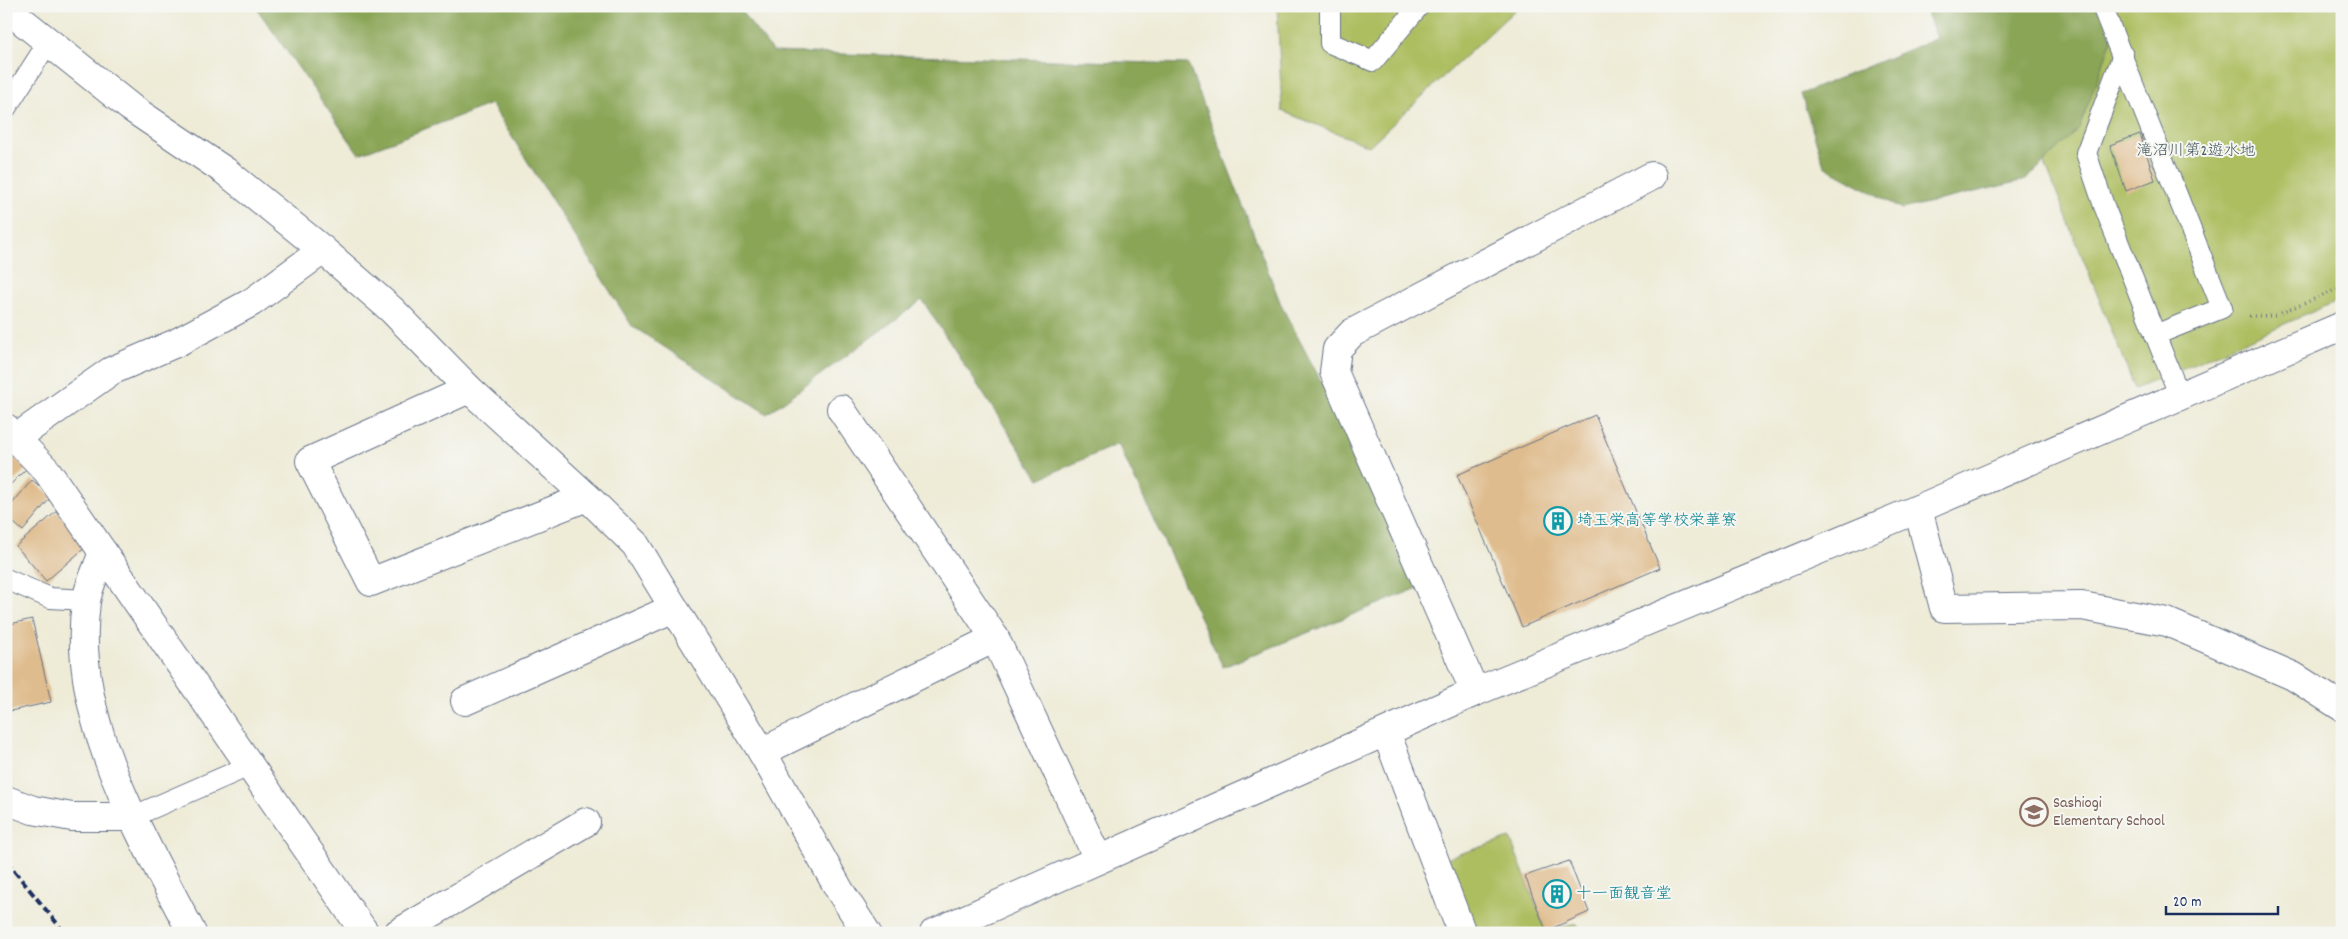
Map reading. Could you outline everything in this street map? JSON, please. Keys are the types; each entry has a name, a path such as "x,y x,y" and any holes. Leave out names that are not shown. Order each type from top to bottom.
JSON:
{"street":[{"path":"6,8 130,107 225,171 323,250 392,310 469,389 588,497 635,544 762,752 840,891 866,933"},
{"path":"1475,692 1334,372 1337,348 1352,333 1652,176"},
{"path":"323,250 252,302 176,343 111,371 11,433 47,471 248,766 365,933"},
{"path":"934,933 1098,858 1475,692 1918,509 2180,398 2342,326"},
{"path":"469,389 310,461 371,582 588,497"},
{"path":"841,409 995,638 1098,858"},
{"path":"1918,509 1944,608 2082,606 2167,622 2293,676 2342,707"},
{"path":"103,552 86,600 83,649 94,718 132,817 192,933"},
{"path":"464,701 674,608"},
{"path":"762,752 995,638"},
{"path":"1386,732 1462,933"},
{"path":"6,800 33,810 72,817 132,817"},
{"path":"398,933 586,822"}],"lane":[{"path":"1330,6 1330,43 1373,61 1419,6"},
{"path":"2102,6 2222,308 2155,335"},
{"path":"6,108 49,41"},
{"path":"2123,55 2086,152 2104,206 2180,398"},
{"path":"6,579 50,598 86,600"},
{"path":"132,817 248,766"}],"path":[{"path":"2222,308 2249,316 2272,317 2342,286"}],"green space":[{"path":"255,6 737,6 773,52 1188,64 1282,307 1428,584 1223,667 1118,444 1039,479 922,300 767,414 632,326 491,104 359,154"},
{"path":"1277,6 1519,6 1369,146 1282,111"},
{"path":"1924,6 2101,6 2114,34 2079,128 2026,180 1902,209 1824,166 1801,94 1937,38"},
{"name":"滝沼川第2遊水地","path":"1982,6 2342,6 2342,299 2135,389"},
{"path":"1510,838 1546,931 1577,924 1580,933 1467,933 1443,859"}],"building":[{"path":"2140,134 2155,180 2126,191 2110,145"},
{"name":"埼玉栄高等学校栄華寮","path":"1595,415 1660,568 1522,627 1457,475"},
{"path":"6,449 26,469 6,489"},
{"path":"32,480 52,496 23,531 6,516 6,511"},
{"path":"57,511 87,546 46,581 16,546"},
{"path":"32,619 51,702 6,712 6,625"},
{"name":"十一面観音堂","path":"1569,861 1589,912 1546,931 1525,876"}],"railway":[{"path":"6,861 65,933"}],"place":[{"name":"埼玉栄高等学校栄華寮","path":"1558,521"},
{"name":"Sashiogi Elementary School","path":"2034,812"},
{"name":"十一面観音堂","path":"1557,894"}]}
